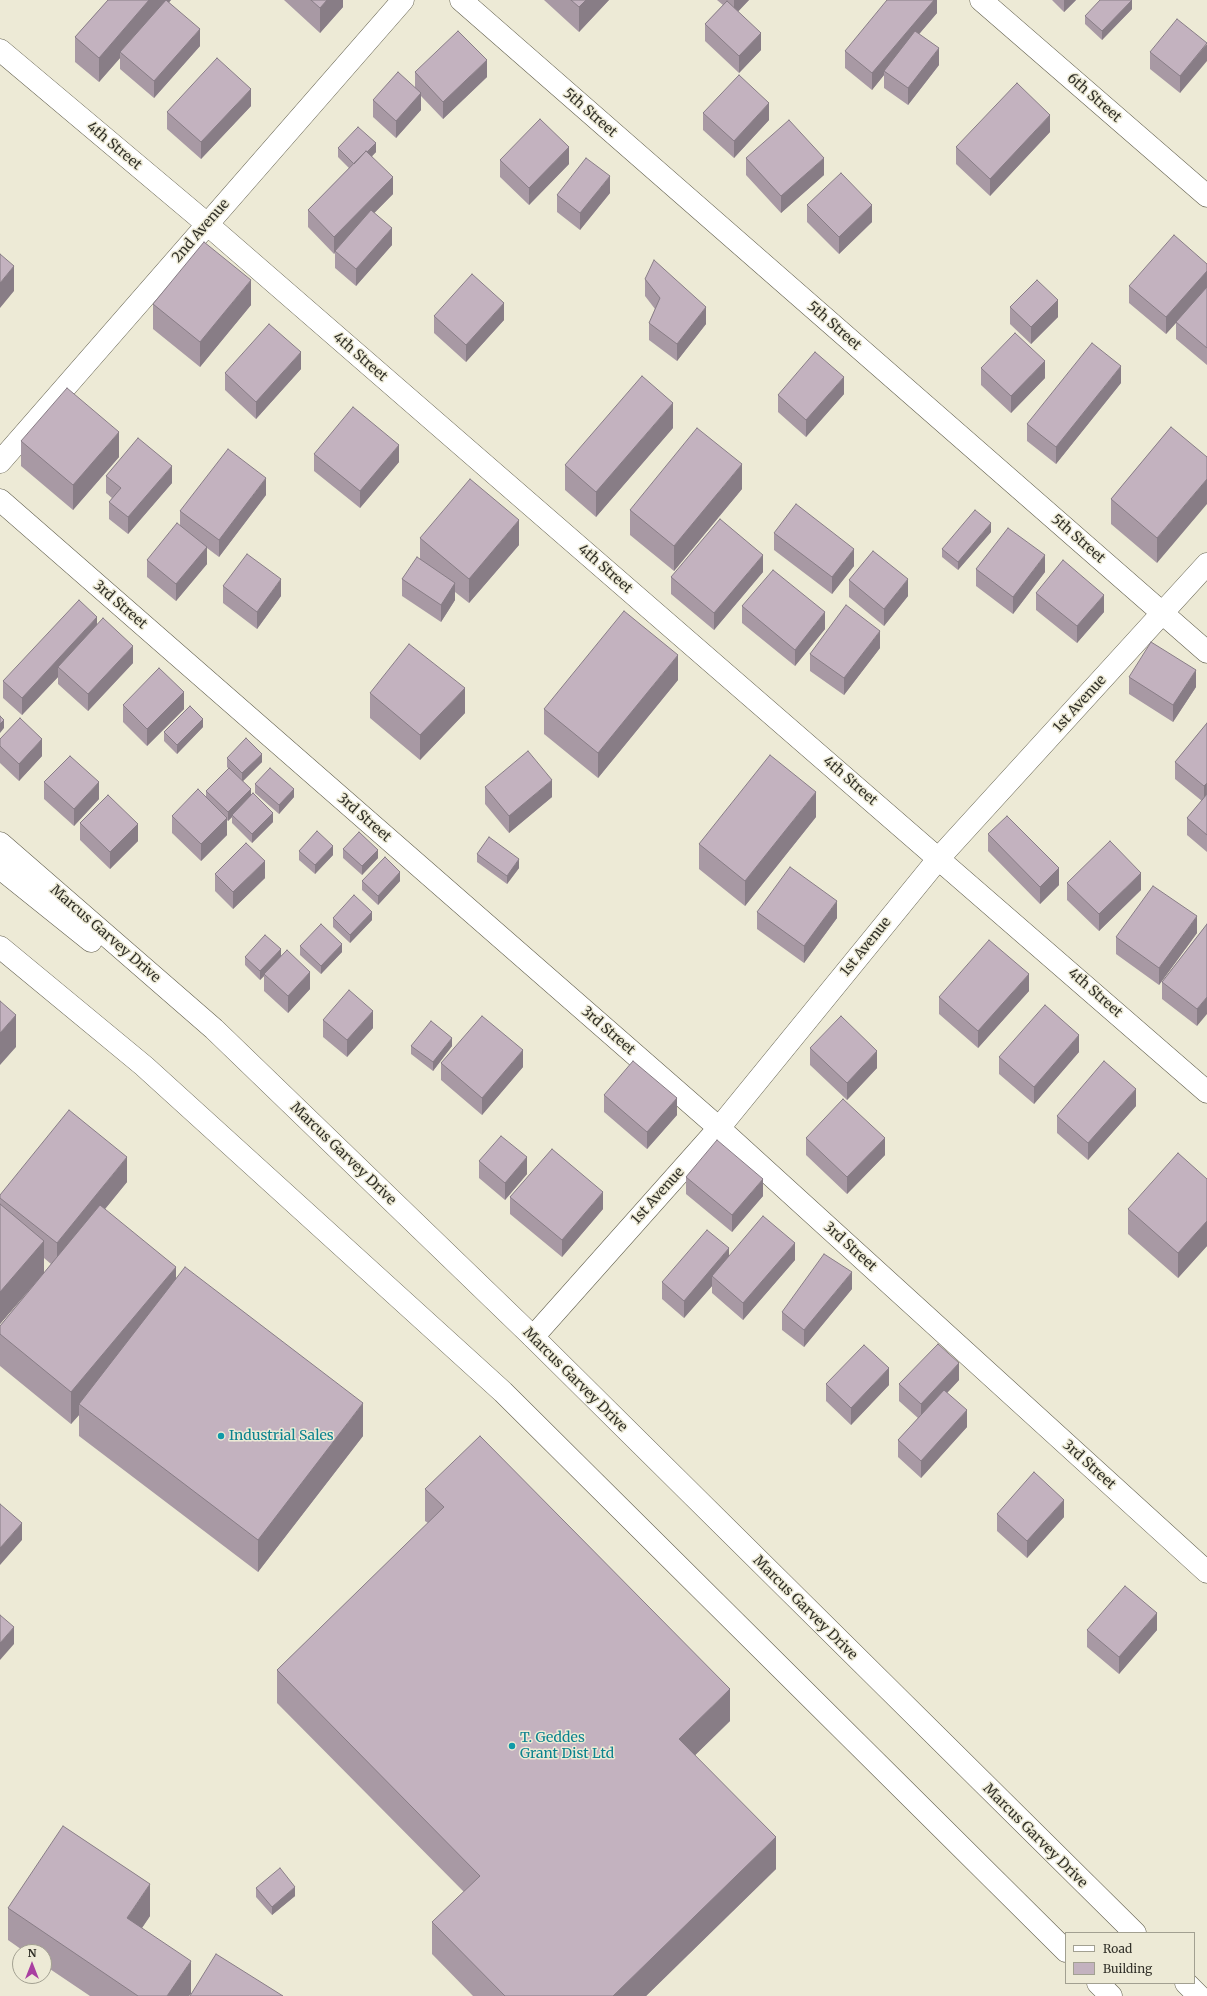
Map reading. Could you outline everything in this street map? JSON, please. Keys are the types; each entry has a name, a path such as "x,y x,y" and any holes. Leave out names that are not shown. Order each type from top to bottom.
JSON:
{"main road":[{"name":"2nd Avenue","path":"0,462 403,0"},
{"name":"5th Street","path":"461,0 1207,652"},
{"name":"6th Street","path":"981,0 1207,196"},
{"name":"4th Street","path":"0,50 207,224 1207,1092"},
{"name":"3rd Street","path":"0,500 719,1128 1207,1572"},
{"name":"1st Avenue","path":"533,1337 719,1128 939,858 1207,564"},
{"name":"Marcus Garvey Drive","path":"0,843 214,1029 533,1337 1134,1932"},
{"path":"0,868 128,971 239,1054"},
{"path":"0,947 144,1066 503,1392 1065,1950"},
{"path":"1099,1984 1111,1996"},
{"path":"1187,1984 1199,1996"}],"building":[{"path":"108,0 149,0 99,58 75,37"},
{"path":"166,0 200,29 154,81 120,52"},
{"path":"311,0 327,0 320,8"},
{"path":"571,0 586,0 579,7"},
{"path":"887,0 934,0 872,73 845,51"},
{"path":"1100,0 1132,0 1102,31 1085,16"},
{"path":"727,1 761,33 739,56 705,24"},
{"path":"1177,19 1207,43 1180,76 1150,52"},
{"path":"458,31 487,60 443,102 415,72"},
{"path":"915,31 939,48 908,88 884,71"},
{"path":"217,58 251,89 201,142 167,112"},
{"path":"398,72 421,93 396,121 373,100"},
{"path":"739,75 769,103 734,141 703,113"},
{"path":"1017,83 1050,115 990,179 956,147"},
{"path":"540,119 569,147 529,188 500,160"},
{"path":"789,120 824,158 781,196 746,158"},
{"path":"358,127 376,143 354,164 338,148"},
{"path":"366,151 393,177 334,237 308,210"},
{"path":"586,158 610,176 580,213 557,195"},
{"path":"841,173 872,205 839,237 807,205"},
{"path":"371,210 392,228 356,269 335,251"},
{"path":"1174,235 1207,264 1207,271 1166,317 1129,286"},
{"path":"204,242 251,280 200,342 153,304"},
{"path":"0,254 14,266 0,283"},
{"path":"654,260 706,307 677,344 649,323 660,298 645,279"},
{"path":"472,274 504,303 466,345 434,316"},
{"path":"1037,280 1058,300 1031,327 1010,307"},
{"path":"1207,287 1207,348 1176,322"},
{"path":"269,324 301,352 256,402 225,373"},
{"path":"1015,333 1045,361 1011,396 981,368"},
{"path":"1092,343 1121,366 1056,447 1027,424"},
{"path":"815,352 844,377 806,420 778,395"},
{"path":"642,376 673,403 596,492 565,465"},
{"path":"67,388 119,432 73,485 21,441"},
{"path":"353,407 399,445 360,491 314,454"},
{"path":"1171,427 1207,457 1207,479 1157,538 1111,499"},
{"path":"697,428 742,464 674,546 630,510"},
{"path":"138,438 172,466 128,517 109,502 121,488 106,476"},
{"path":"228,449 266,478 219,540 180,511"},
{"path":"470,479 519,520 469,579 420,538"},
{"path":"796,504 854,549 832,577 774,533"},
{"path":"975,510 991,523 958,562 942,549"},
{"path":"720,519 763,555 714,613 671,577"},
{"path":"177,523 207,547 176,584 147,560"},
{"path":"1008,528 1045,555 1013,597 976,569"},
{"path":"873,551 908,579 884,609 849,580"},
{"path":"247,554 281,579 257,612 223,586"},
{"path":"417,557 455,583 441,605 402,579"},
{"path":"1063,560 1104,595 1077,626 1036,593"},
{"path":"773,570 825,612 795,650 742,606"},
{"path":"79,600 97,617 22,698 3,681"},
{"path":"846,605 880,631 844,678 810,654"},
{"path":"624,611 678,655 598,753 544,709"},
{"path":"103,618 133,646 88,694 58,667"},
{"path":"1151,642 1196,670 1173,705 1129,677"},
{"path":"409,644 465,688 420,735 370,693"},
{"path":"159,668 184,692 147,729 123,705"},
{"path":"190,706 203,719 177,745 164,732"},
{"path":"0,716 4,720 0,724"},
{"path":"20,718 42,739 19,764 0,746 0,739"},
{"path":"1207,723 1207,783 1204,786 1175,762"},
{"path":"246,738 262,754 242,773 227,758"},
{"path":"528,751 552,780 509,816 485,787"},
{"path":"770,755 816,792 745,881 699,844"},
{"path":"70,756 99,782 74,809 44,782"},
{"path":"229,768 251,789 228,812 206,791"},
{"path":"270,768 294,789 279,805 255,784"},
{"path":"198,789 227,818 201,844 172,816"},
{"path":"253,793 273,813 252,834 232,815"},
{"path":"1207,794 1207,835 1187,818"},
{"path":"108,795 138,824 110,852 80,823"},
{"path":"1007,816 1059,868 1040,887 988,834"},
{"path":"317,831 333,846 315,865 299,851"},
{"path":"359,832 378,850 362,866 343,849"},
{"path":"489,837 519,859 507,876 477,854"},
{"path":"1110,841 1141,873 1099,914 1067,883"},
{"path":"246,843 265,861 233,892 215,874"},
{"path":"385,857 400,872 378,896 362,881"},
{"path":"790,867 837,901 804,946 757,912"},
{"path":"1153,886 1197,916 1159,968 1116,937"},
{"path":"354,895 372,912 350,935 333,918"},
{"path":"321,924 342,944 321,966 300,946"},
{"path":"1207,924 1207,997 1197,1009 1162,982"},
{"path":"265,935 281,949 260,971 245,957"},
{"path":"989,940 1029,974 978,1031 939,997"},
{"path":"287,950 310,972 288,996 264,974"},
{"path":"349,990 373,1011 347,1040 323,1020"},
{"path":"0,1001 16,1015 0,1033"},
{"path":"1045,1005 1079,1035 1034,1087 999,1057"},
{"path":"482,1016 523,1050 482,1098 441,1063"},
{"path":"841,1016 877,1051 847,1083 810,1048"},
{"path":"431,1021 452,1038 433,1062 411,1046"},
{"path":"633,1061 677,1098 647,1132 604,1095"},
{"path":"1104,1061 1136,1089 1088,1143 1057,1116"},
{"path":"843,1099 885,1138 847,1177 806,1138"},
{"path":"69,1110 127,1157 57,1243 0,1198 0,1195"},
{"path":"501,1136 527,1157 505,1183 479,1161"},
{"path":"717,1140 763,1179 732,1215 686,1177"},
{"path":"552,1149 603,1192 562,1240 510,1197"},
{"path":"1178,1153 1207,1179 1207,1221 1178,1253 1128,1209"},
{"path":"0,1204 44,1241 0,1292"},
{"path":"100,1205 176,1267 71,1392 0,1334 0,1326"},
{"path":"763,1216 795,1243 743,1303 712,1276"},
{"path":"707,1230 729,1248 684,1301 662,1282"},
{"path":"824,1254 852,1272 804,1330 782,1312"},
{"name":"Industrial Sales","path":"185,1267 363,1403 258,1540 79,1404"},
{"path":"938,1344 959,1363 921,1404 899,1384"},
{"path":"864,1345 889,1368 851,1408 826,1384"},
{"path":"944,1390 967,1410 921,1461 898,1440"},
{"name":"T. Geddes Grant Dist Ltd","path":"480,1436 730,1689 679,1739 776,1837 613,1996 505,1996 432,1922 480,1876 277,1670 444,1507 425,1489"},
{"path":"1034,1472 1064,1500 1027,1541 997,1514"},
{"path":"0,1504 22,1523 0,1548"},
{"path":"1125,1586 1157,1613 1119,1657 1087,1630"},
{"path":"0,1615 14,1627 0,1643"},
{"path":"63,1826 150,1884 127,1918 191,1961 167,1996 138,1996 8,1908"},
{"path":"280,1868 295,1887 272,1907 256,1888"},
{"path":"216,1954 283,1996 190,1996"}],"place":[{"name":"Industrial Sales","path":"221,1436"},
{"name":"T. Geddes Grant Dist Ltd","path":"512,1746"}]}
